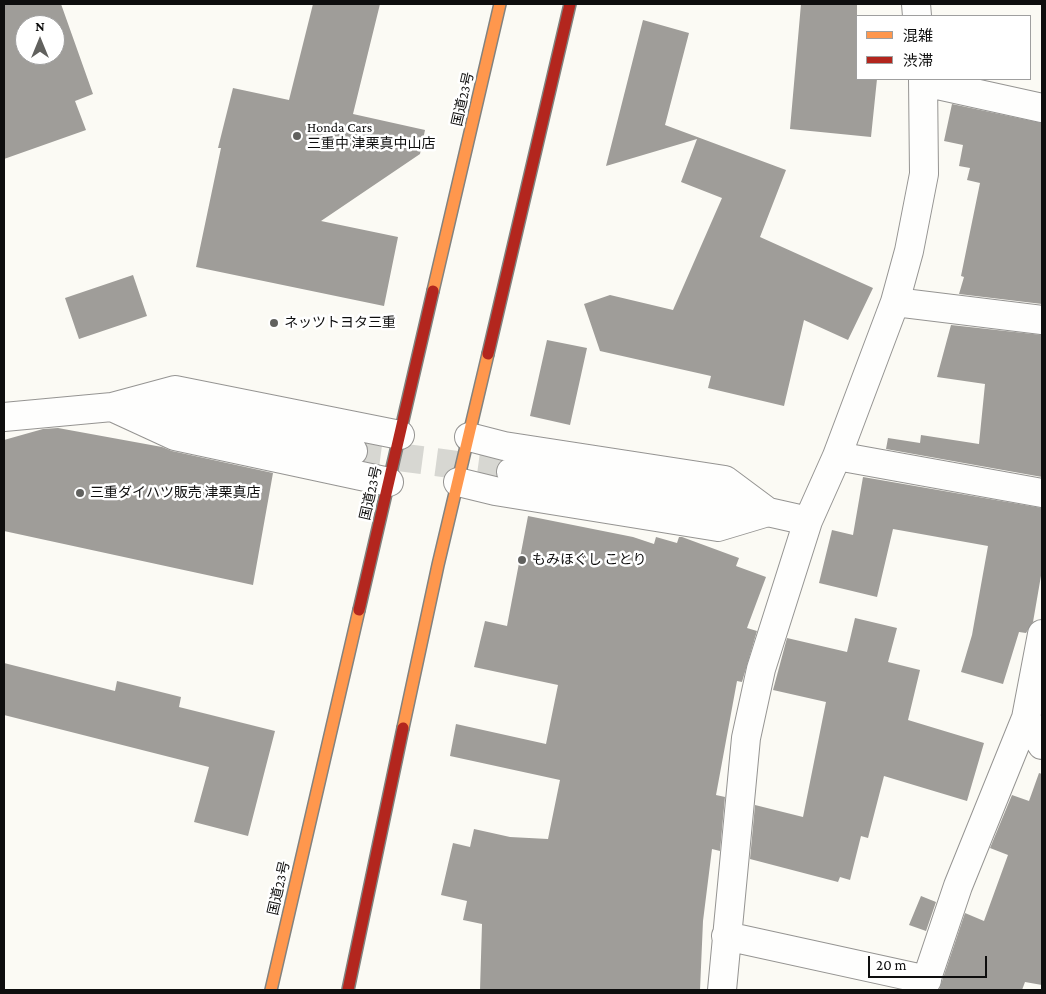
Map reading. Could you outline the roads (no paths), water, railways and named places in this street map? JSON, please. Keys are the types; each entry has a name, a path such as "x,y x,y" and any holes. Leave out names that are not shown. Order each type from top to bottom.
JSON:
{"highway":[{"name":"国道23号","path":"271,990 500,4"},
{"path":"348,990 458,482 570,4"}],"street":[{"path":"722,990 746,738 761,669 808,522 837,456 895,302 909,251 924,174 924,80 1042,108"},
{"path":"895,302 1042,320"},
{"path":"4,417 112,407 176,390 400,435"},
{"path":"112,407 177,413 353,451"},
{"path":"112,407 175,436 389,482"},
{"path":"469,436 504,446 725,480 768,512"},
{"path":"837,456 1042,493"},
{"path":"511,472 768,512 808,522"},
{"path":"458,482 495,491 718,527 768,512"},
{"path":"726,936 925,985 958,886 1026,718 1042,634"},
{"path":"1026,718 1042,745"}],"tunnel":[{"path":"353,451 511,472"}],"place":[{"name":"Honda Cars 三重中 津栗真中山店","path":"297,136"},
{"name":"ネッツトヨタ三重","path":"274,323"},
{"name":"三重ダイハツ販売 津栗真店","path":"80,493"},
{"name":"もみほぐし ことり","path":"522,560"}]}
